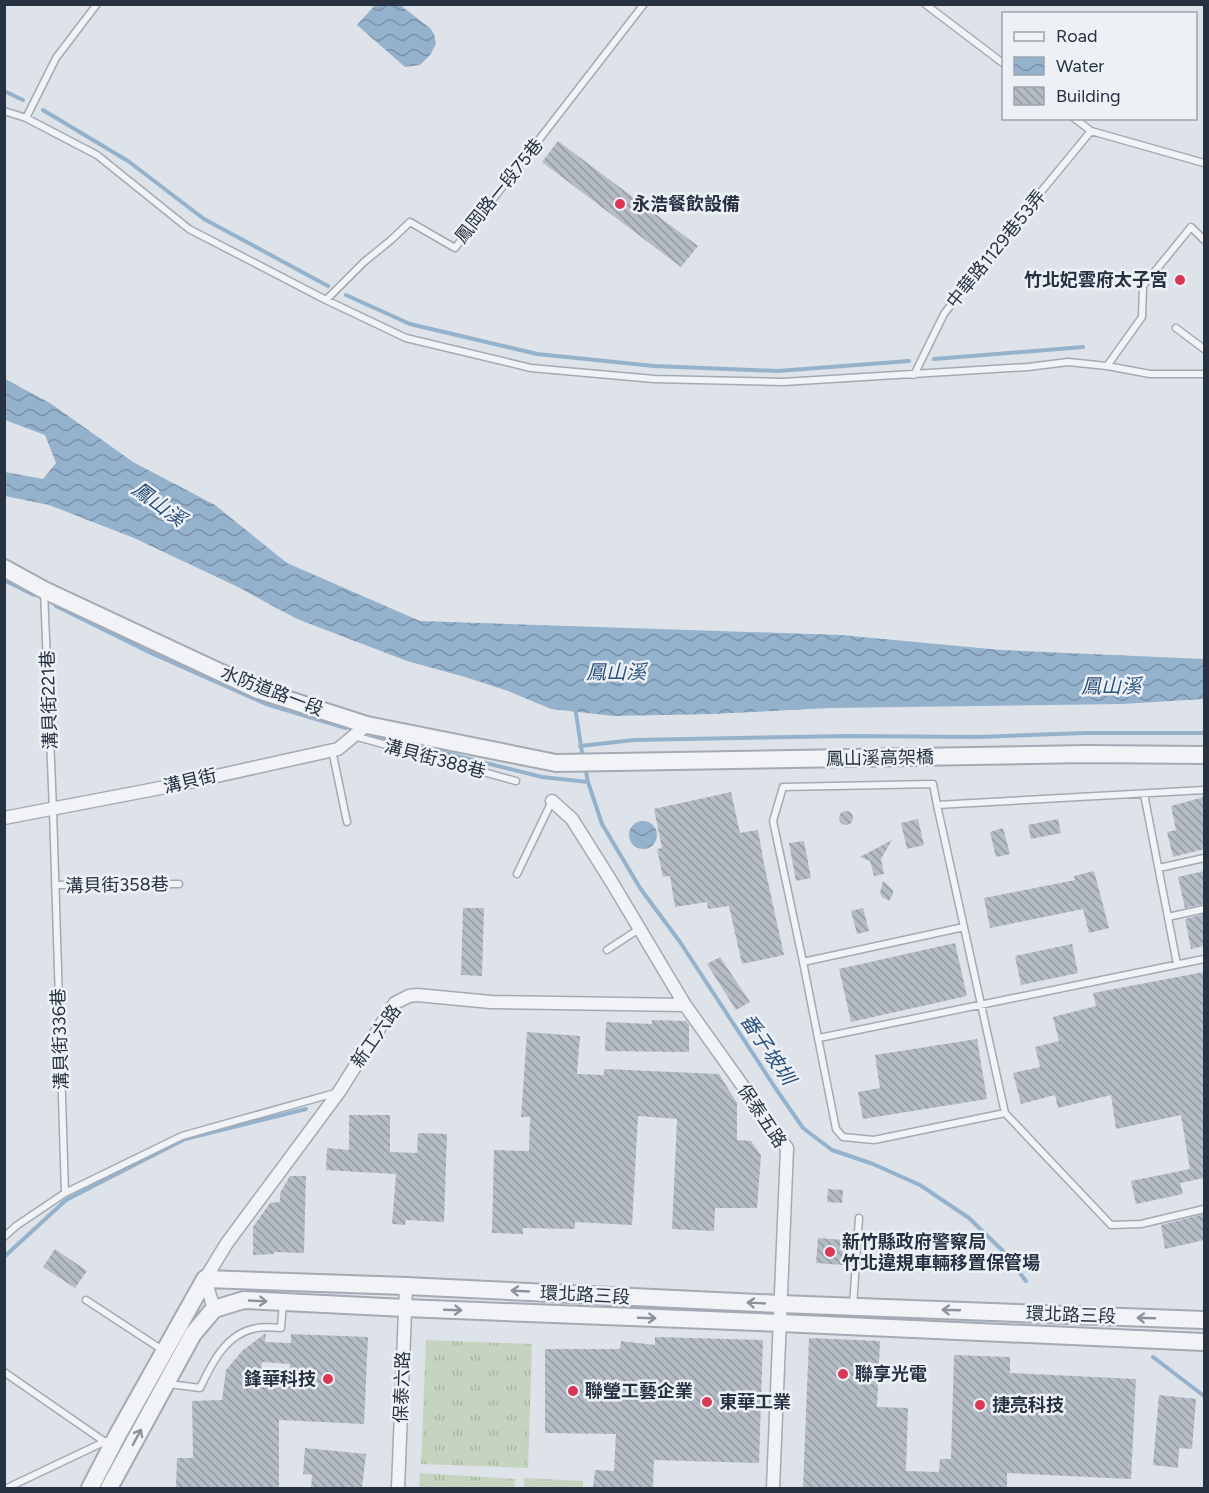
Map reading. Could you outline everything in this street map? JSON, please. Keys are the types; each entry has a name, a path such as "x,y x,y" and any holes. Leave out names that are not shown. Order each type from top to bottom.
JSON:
{"street":[{"name":"水防道路一段","path":"4,568 44,590 258,690 367,725 556,763"},
{"name":"溝貝街","path":"4,818 176,785 338,749 367,725"},
{"name":"鳳山溪高架橋","path":"556,763 1085,754 1204,755"},
{"name":"保泰五路","path":"552,801 572,819 685,1005 787,1148 773,1488"},
{"name":"新工六路","path":"205,1279 227,1243 339,1092 395,1004 409,996 491,1002 685,1005"},
{"name":"環北路三段","path":"205,1279 1204,1320"},
{"path":"109,1488 193,1334 214,1309 205,1279"},
{"path":"90,1488 111,1439 165,1351 205,1279"},
{"name":"保泰六路","path":"398,1488 406,1286"},
{"name":"環北路三段","path":"214,1309 244,1300 1204,1342"}],"lane":[{"path":"26,118 56,58 97,4"},
{"name":"鳳岡路一段75巷","path":"326,300 364,262 410,222 455,249 644,4"},
{"path":"925,4 1002,62"},
{"path":"4,111 26,118 97,154 189,229 326,300 406,338 531,368 654,379 783,382 914,375 1068,362 1150,374 1204,374"},
{"path":"1077,120 1091,131 1204,163"},
{"name":"中華路1129巷53弄","path":"914,375 944,314 988,255 1091,131"},
{"path":"1107,366 1142,318 1143,286 1191,227 1204,240"},
{"path":"1176,328 1204,349"},
{"name":"溝貝街221巷","path":"44,590 53,810"},
{"name":"溝貝街388巷","path":"354,736 516,781"},
{"path":"332,750 347,822"},
{"path":"1005,1113 874,1140 843,1137 836,1129 773,821 783,788 933,784 1005,1113 1111,1225 1141,1224 1204,1209"},
{"path":"937,805 1204,790"},
{"path":"1144,794 1177,964"},
{"path":"517,874 552,801"},
{"name":"溝貝街336巷","path":"53,810 65,1193"},
{"path":"1158,868 1204,858"},
{"name":"溝貝街358巷","path":"55,885 179,884"},
{"path":"1168,917 1204,909"},
{"path":"803,962 964,927"},
{"path":"607,950 639,928"},
{"path":"819,1038 1204,959"},
{"path":"4,1237 16,1226 65,1193 182,1136 339,1092"},
{"path":"853,1307 859,1218"},
{"path":"86,1300 165,1351"},
{"path":"166,1384 200,1388 215,1358 226,1344 256,1328 281,1328 283,1302"},
{"path":"4,1372 111,1439"},
{"path":"6,1488 111,1439"}],"green space":[{"path":"426,1340 532,1344 528,1468 421,1464"},
{"path":"420,1473 515,1479 514,1488 419,1488"},
{"path":"524,1478 583,1481 583,1488 524,1488"}],"water":[{"path":"376,4 400,5 430,28 436,44 430,55 420,65 405,67 357,25"},
{"name":"鳳山溪","path":"5,379 50,403 133,462 215,505 287,563 420,621 841,635 1001,650 1204,659 1204,699 1122,704 831,708 614,716 551,709 508,691 407,661 297,619 236,586 134,538 49,505 5,496 5,472 43,479 56,463 45,435 5,420"},
{"path":"643,821 653,825 657,835 653,845 643,849 633,845 629,835 633,825"}],"building":[{"name":"永浩餐飲設備","path":"558,141 698,246 681,267 542,162"},
{"path":"731,792 740,833 758,830 784,955 742,964 729,906 708,909 707,902 675,907 670,876 663,877 657,849 662,848 654,809"},
{"path":"1204,797 1204,849 1173,857 1167,832 1176,830 1171,806"},
{"path":"846,811 851,813 853,818 851,823 846,825 841,823 839,818 841,813"},
{"path":"918,819 924,845 907,849 901,823"},
{"path":"1058,819 1061,833 1031,839 1028,825"},
{"path":"1003,828 1010,854 996,857 990,832"},
{"path":"892,840 881,859 884,874 874,876 870,861 860,857"},
{"path":"804,841 811,878 796,881 789,843"},
{"path":"1094,871 1109,928 1089,933 1083,909 990,928 984,898 1075,880 1074,876"},
{"path":"1204,871 1204,904 1185,908 1178,877"},
{"path":"883,881 893,890 889,901 880,893"},
{"path":"463,908 484,908 482,976 461,975"},
{"path":"863,908 869,931 857,934 851,911"},
{"path":"1204,914 1204,946 1191,949 1185,919"},
{"path":"955,943 967,996 851,1022 839,969"},
{"path":"1072,944 1078,973 1021,985 1015,956"},
{"path":"720,957 750,1002 736,1010 707,964"},
{"path":"1204,972 1204,1178 1180,1183 1183,1194 1136,1204 1131,1181 1190,1169 1181,1115 1116,1129 1111,1095 1058,1108 1055,1095 1021,1104 1013,1073 1040,1067 1035,1047 1059,1041 1053,1017 1096,1006 1093,993"},
{"path":"652,1020 686,1021 689,1025 689,1052 605,1051 606,1022 652,1024"},
{"path":"527,1032 580,1036 577,1074 604,1075 604,1069 719,1074 737,1103 737,1140 751,1141 761,1155 757,1208 715,1208 714,1231 672,1229 677,1119 638,1116 632,1225 575,1222 575,1229 523,1228 523,1234 492,1233 494,1150 529,1151 530,1117 521,1117"},
{"path":"977,1039 987,1099 863,1119 858,1092 880,1088 875,1055"},
{"path":"349,1115 390,1115 390,1152 417,1153 418,1133 447,1134 444,1222 406,1220 405,1225 392,1224 396,1174 326,1170 327,1148 349,1150"},
{"path":"290,1176 306,1176 304,1253 274,1252 274,1254 253,1255 253,1227 270,1203 280,1202 280,1193"},
{"path":"828,1189 843,1190 842,1203 827,1202"},
{"path":"1204,1214 1204,1240 1165,1249 1161,1225"},
{"name":"新竹縣政府警察局 竹北違規車輛移置保管場","path":"818,1238 845,1240 843,1265 816,1263"},
{"path":"55,1249 87,1271 75,1288 43,1267"},
{"path":"266,1333 265,1342 291,1343 291,1334 368,1337 364,1424 279,1420 279,1488 176,1488 177,1458 193,1458 192,1401 222,1400 226,1370 243,1350","holes":["262,1362 290,1364 289,1387 260,1383"]},
{"path":"655,1337 763,1340 759,1463 654,1460 653,1488 593,1488 595,1470 614,1471 616,1434 545,1433 545,1349 620,1349 621,1341 655,1345"},
{"path":"809,1338 880,1341 877,1407 908,1408 906,1471 939,1472 940,1459 951,1459 954,1355 1010,1357 1010,1373 1136,1379 1131,1479 1007,1473 1007,1488 803,1488"},
{"path":"1159,1395 1196,1399 1192,1449 1179,1448 1178,1468 1153,1465"},
{"path":"305,1448 366,1454 362,1488 311,1488 312,1475 303,1474"}],"waterway":[{"path":"4,91 23,100"},
{"path":"43,110 128,161 204,219 328,286"},
{"path":"346,295 410,324 537,354 654,366 778,371 909,361"},
{"path":"934,359 1083,347"},
{"path":"4,580 34,595"},
{"path":"56,606 151,653 266,704 346,728"},
{"path":"575,707 583,759"},
{"path":"580,746 634,740 1204,733"},
{"path":"373,735 542,777 588,782"},
{"name":"番子坡圳","path":"585,766 602,824 640,888 680,942 803,1128 832,1150 873,1164 920,1185 969,1218 1003,1251 1026,1281"},
{"path":"4,1257 66,1200 185,1139 306,1109"},
{"name":"番子坡圳","path":"1153,1357 1204,1396"}],"place":[{"name":"永浩餐飲設備","path":"620,204"},
{"name":"竹北妃雲府太子宮","path":"1180,280"},
{"name":"新竹縣政府警察局 竹北違規車輛移置保管場","path":"830,1252"},
{"name":"聯享光電","path":"843,1374"},
{"name":"鋒華科技","path":"328,1379"},
{"name":"聯瑩工藝企業","path":"573,1391"},
{"name":"東華工業","path":"707,1402"},
{"name":"捷亮科技","path":"980,1405"}]}
